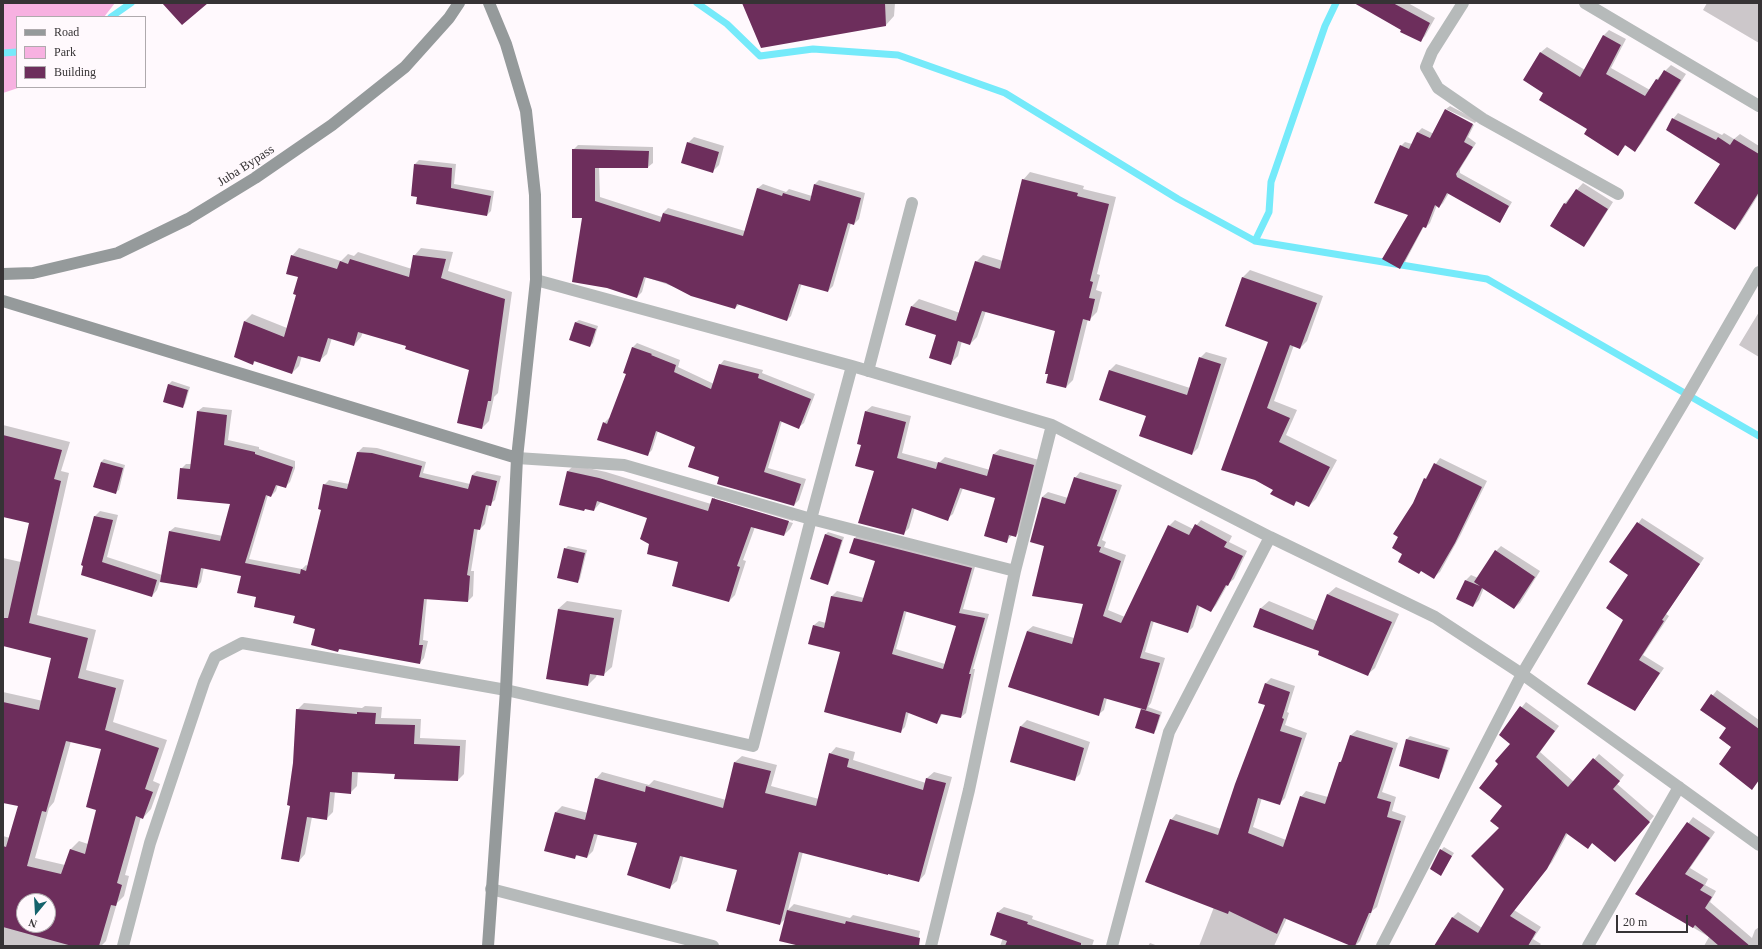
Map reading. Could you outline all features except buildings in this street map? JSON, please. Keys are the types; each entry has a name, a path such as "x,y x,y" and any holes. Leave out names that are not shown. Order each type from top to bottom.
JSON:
{"street":[{"name":"Juba Bypass","path":"3,274 33,273 118,253 188,219 255,178 332,125 393,77 410,62 449,18 459,3"},
{"path":"488,946 506,690 517,458 536,280 535,195 526,111 506,44 490,3"},
{"path":"1463,3 1432,52 1426,67 1438,88 1483,119 1618,194"},
{"path":"1585,3 1759,106"},
{"path":"868,371 912,203"},
{"path":"1374,946 1427,841 1522,674 1684,402 1759,272"},
{"path":"536,280 852,366 1052,425 1270,537 1435,617 1522,674 1759,845"},
{"path":"3,301 517,458 624,465 811,519 1015,571"},
{"path":"123,946 150,844 204,682 215,657 242,643 506,690 753,746 852,366"},
{"path":"931,946 969,790 1015,571 1052,425"},
{"path":"1112,946 1169,732 1270,537"},
{"path":"1382,946 1522,674"},
{"path":"1588,946 1679,787"},
{"path":"491,889 713,946"}],"green space":[{"path":"3,3 115,3 105,16 16,16 16,88 18,88 3,93"}],"waterway":[{"path":"112,16 131,3"},
{"path":"697,3 727,24 760,56 813,49 898,55 1005,93 1178,199 1255,241 1487,279 1759,436"},
{"path":"1255,241 1269,212 1271,182 1325,26 1336,3"},
{"path":"3,53 16,52"}]}
